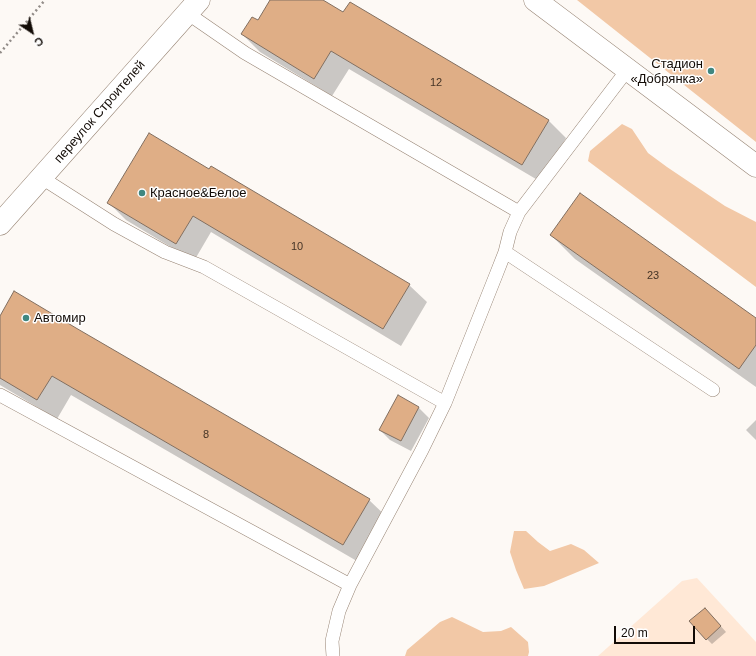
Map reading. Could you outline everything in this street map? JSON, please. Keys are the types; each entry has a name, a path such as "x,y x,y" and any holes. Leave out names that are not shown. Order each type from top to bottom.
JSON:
{"street":[{"path":"535,0 756,166"},
{"name":"переулок Строителей","path":"0,224 193,7"}],"lane":[{"path":"193,7 251,56 519,212"},
{"path":"333,656 332,641 339,611 350,585 422,450 445,403 505,252 510,232 519,212 628,70"},
{"path":"42,178 114,224 165,252 204,267 445,403"},
{"path":"505,252 713,390"},
{"path":"0,395 350,585"}],"path":[{"path":"0,53 45,0"}],"shaded area":[{"name":"Стадион «Добрянка»","path":"577,0 756,0 756,142"},
{"path":"622,124 632,129 648,153 667,167 725,206 756,222 756,287 588,161 590,151"},
{"path":"514,531 526,531 550,551 571,544 584,550 599,563 544,586 524,589 510,552"},
{"path":"697,578 756,642 756,656 598,656 682,581"},
{"path":"452,617 483,632 501,631 511,627 528,642 528,656 405,656 407,650 440,622"}],"building":[{"path":"270,0 323,0 343,12 350,2 549,120 522,165 331,51 314,79 241,34 252,17 258,20"},
{"path":"149,133 209,169 211,166 410,284 383,329 193,216 176,244 107,203"},
{"path":"580,193 756,318 756,345 739,369 550,235"},
{"path":"14,291 370,499 343,545 52,376 37,400 0,378 0,316"},
{"path":"398,395 419,407 401,441 379,430"},
{"path":"705,608 721,626 706,640 689,621"}],"place":[{"name":"Стадион «Добрянка»","path":"711,71"},
{"name":"Красное&Белое","path":"142,193"},
{"name":"Автомир","path":"26,318"}]}
